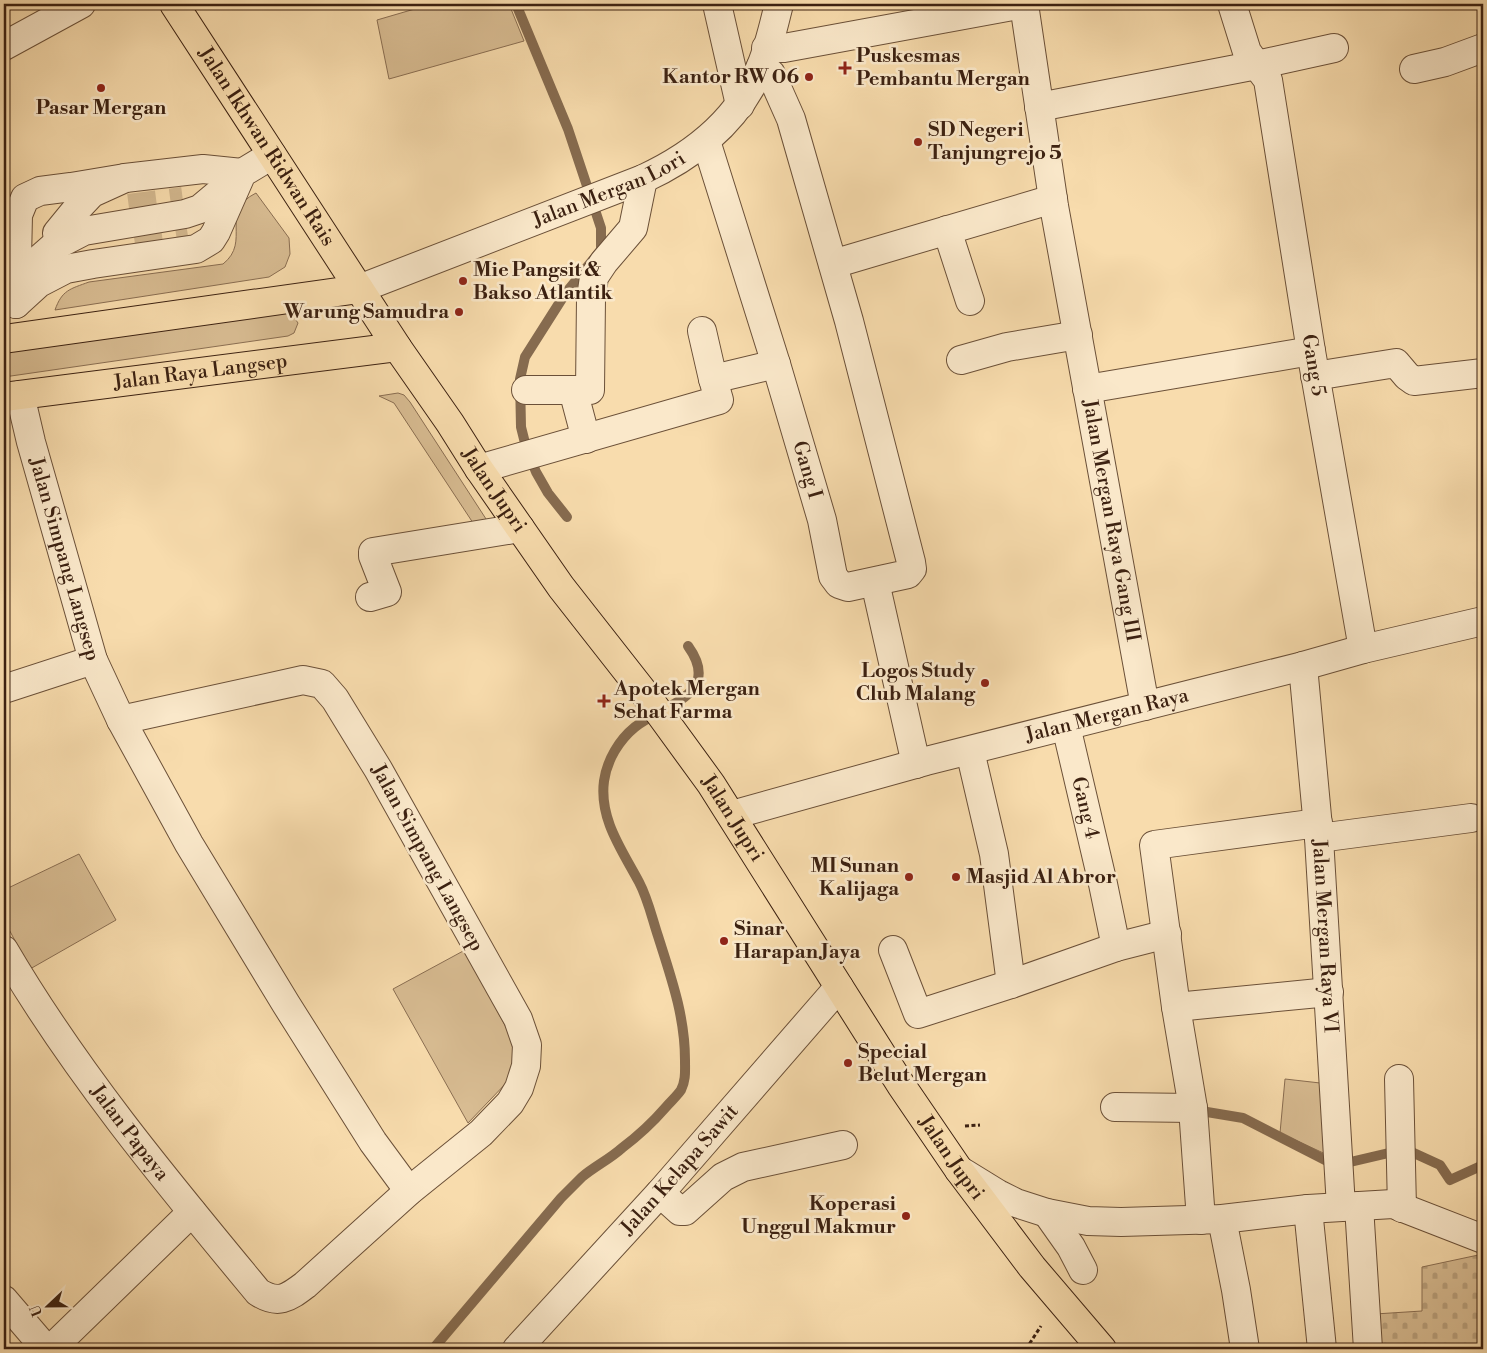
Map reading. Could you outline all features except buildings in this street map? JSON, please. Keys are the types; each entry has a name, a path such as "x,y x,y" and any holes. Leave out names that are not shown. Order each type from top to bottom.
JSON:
{"main road":[{"name":"Jalan Ikhwan Ridwan Rais","path":"174,4 359,289"},
{"path":"4,339 359,289"},
{"name":"Jalan Jupri","path":"359,289 396,347 450,423 520,528 585,619 687,749 732,815 901,1085 959,1170 1032,1267 1102,1349"},
{"name":"Jalan Raya Langsep","path":"12,396 396,347"}],"street":[{"path":"4,46 81,4"},
{"path":"717,4 740,105"},
{"name":"Jalan Mergan Lori","path":"359,289 643,179 685,156 706,141 727,121 740,105 764,57 780,4"},
{"path":"1024,4 784,48 764,57 790,119 833,264 1053,199"},
{"name":"Jalan Mergan Raya Gang III","path":"1024,4 1053,199 1146,706"},
{"name":"Gang 5","path":"1232,4 1248,52 1263,73 1363,649"},
{"path":"1039,107 1263,73 1334,48"},
{"path":"1414,69 1445,62 1483,48"},
{"name":"Gang I","path":"706,141 776,364 822,520 833,576 839,584 848,587 908,574 912,569 912,562 833,264"},
{"path":"183,200 196,197 272,155"},
{"path":"4,330 26,282 57,232 72,199 92,193 125,178 203,170 242,173"},
{"path":"26,282 18,233 18,215 25,198 40,191 72,199 97,197 109,193 242,173"},
{"path":"188,236 194,234 207,223 242,173"},
{"path":"26,282 39,283 66,270 93,264 196,249 205,244 216,232 242,173"},
{"path":"26,282 53,248 84,231 184,214 200,209 242,173"},
{"path":"526,390 590,390 590,298 594,277 604,262 633,228 643,179"},
{"path":"57,232 82,218 129,208"},
{"path":"947,230 970,302"},
{"path":"26,282 46,265 58,259 87,251 135,244"},
{"path":"480,470 719,400 702,331"},
{"path":"961,360 1007,348 1078,335"},
{"path":"1087,389 1313,364 1396,363 1414,381 1483,373"},
{"path":"713,379 776,364"},
{"path":"573,390 586,438"},
{"name":"Jalan Simpang Langsep","path":"12,396 31,442 92,660 121,720 189,844 271,979 373,1142 409,1191"},
{"path":"370,597 387,592 373,552 520,528"},
{"path":"875,582 916,764"},
{"name":"Jalan Mergan Raya","path":"732,815 970,750 1303,666 1363,649 1483,621"},
{"path":"4,689 92,660"},
{"name":"Jalan Mergan Raya VI","path":"1303,666 1319,831 1329,992 1350,1206 1368,1349"},
{"name":"Jalan Simpang Langsep","path":"121,720 303,680 322,684 335,699 378,769 518,1019 527,1044 526,1066 519,1088 510,1104 481,1133 409,1191 305,1285 292,1295 275,1300"},
{"name":"Gang 4","path":"1066,726 1116,947"},
{"path":"970,750 994,854 1011,984"},
{"path":"1245,1349 1236,1290 1212,1219 1176,1007 1154,845 1471,818"},
{"path":"893,950 918,1014 1116,947 1167,934"},
{"name":"Jalan Papaya","path":"4,950 38,1006 92,1084 192,1212 258,1292 266,1298 275,1300"},
{"name":"Jalan Kelapa Sawit","path":"517,1349 660,1193 839,987"},
{"path":"1176,1007 1329,992"},
{"path":"1399,1079 1402,1208"},
{"path":"1115,1107 1193,1108"},
{"path":"660,1193 680,1211 685,1211 723,1177 743,1167 843,1145"},
{"path":"959,1170 1016,1203 1047,1213 1088,1221 1121,1222 1212,1219 1308,1209 1393,1204 1483,1239"},
{"path":"1308,1209 1322,1349"},
{"path":"51,1349 192,1212"},
{"path":"1047,1213 1071,1247 1083,1270"},
{"path":"4,1300 46,1349"}],"path":[{"path":"1026,1349 1045,1319"}],"green space":[{"path":"417,4 509,4 524,41 389,79 377,20 418,8"},
{"path":"256,193 289,238 290,254 285,267 269,277 55,310 64,294 89,282 223,264 231,255 235,246 239,209 245,201"},
{"path":"286,313 293,316 298,323 294,333 288,336 4,377 4,351"},
{"path":"398,393 404,395 410,402 488,522 479,532 394,403 379,396"},
{"path":"79,854 116,920 30,969 4,920 4,890"},
{"path":"465,950 516,1046 510,1079 468,1123 393,989"},
{"path":"1285,1079 1329,1084 1332,1157 1280,1133"},
{"path":"1483,1254 1483,1349 1377,1349 1375,1314 1422,1311 1422,1267"}],"waterway":[{"path":"516,4 568,129 601,228 601,250 565,294 525,357 520,379 521,427 526,447 536,472 548,493 567,517"},
{"path":"433,1349 561,1198 582,1177 645,1129 678,1094 683,1086 685,1072 683,1028 672,982 645,895 613,834 608,821 603,795 608,766 624,738 635,727 686,696 694,687 699,676 697,663 688,646"},
{"path":"1201,1111 1243,1118 1333,1164"},
{"path":"1405,1149 1440,1165 1450,1180 1483,1165"},
{"path":"1346,1163 1393,1152"}],"tunnel":[{"path":"129,208 183,201"},
{"path":"135,244 188,236"}],"place":[{"name":"Puskesmas Pembantu Mergan","path":"845,68"},
{"name":"Kantor RW 06","path":"809,77"},
{"name":"Pasar Mergan","path":"101,88"},
{"name":"SD Negeri Tanjungrejo 5","path":"918,142"},
{"name":"Mie Pangsit & Bakso Atlantik","path":"463,281"},
{"name":"Warung Samudra","path":"459,312"},
{"name":"Logos Study Club Malang","path":"985,683"},
{"name":"Apotek Mergan Sehat Farma","path":"604,701"},
{"name":"MI Sunan Kalijaga","path":"909,877"},
{"name":"Masjid Al Abror","path":"956,877"},
{"name":"Sinar Harapan Jaya","path":"724,941"},
{"name":"Special Belut Mergan","path":"848,1063"},
{"name":"Koperasi Unggul Makmur","path":"906,1216"}]}
